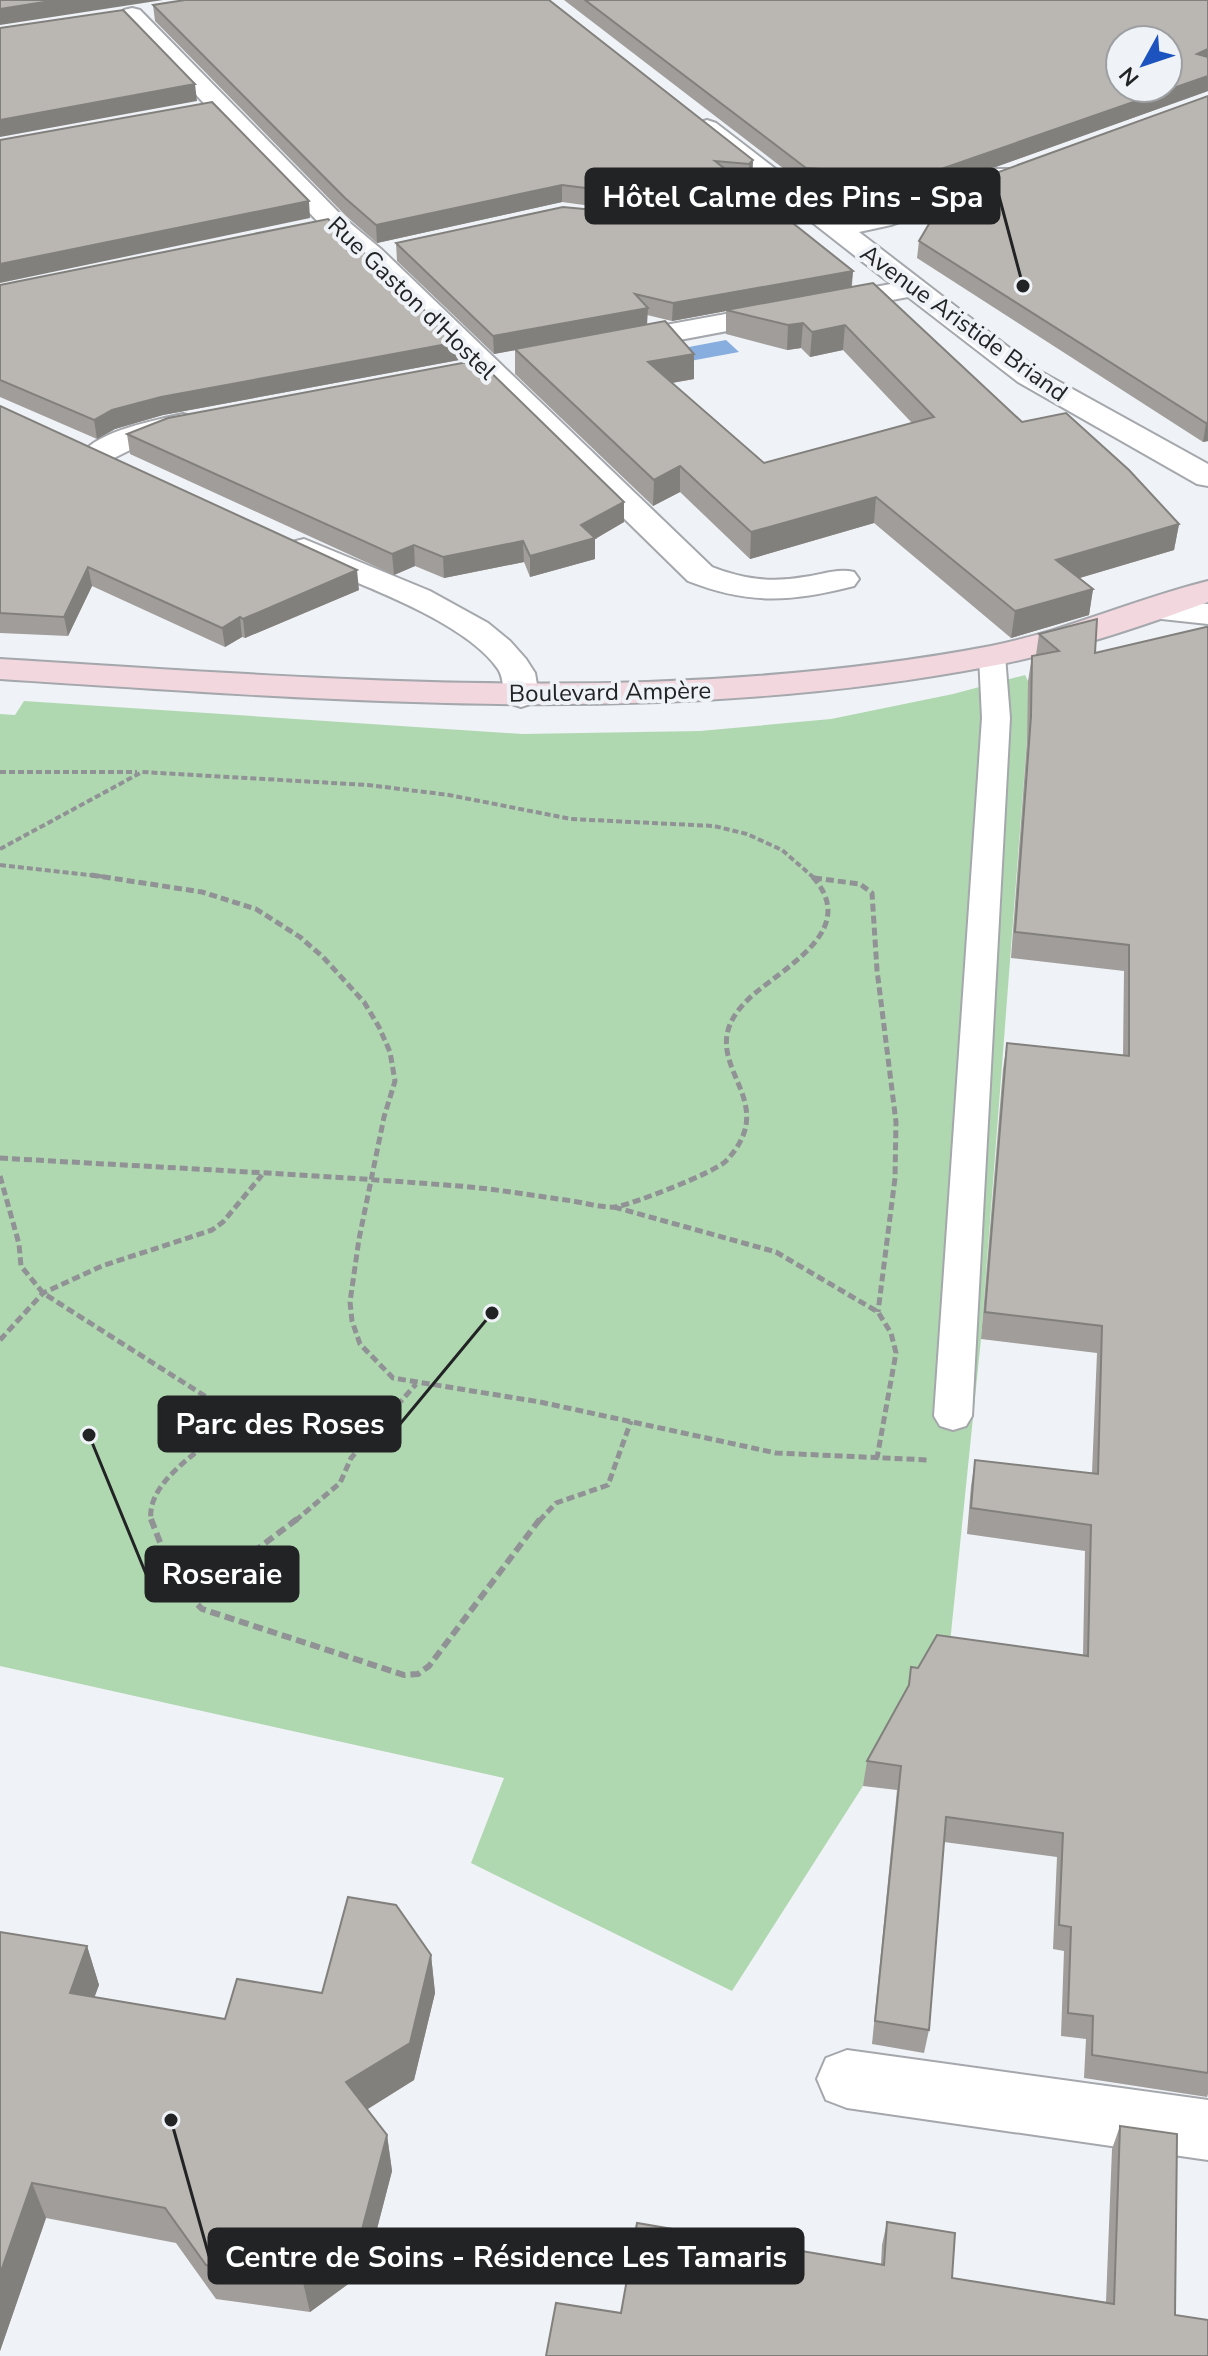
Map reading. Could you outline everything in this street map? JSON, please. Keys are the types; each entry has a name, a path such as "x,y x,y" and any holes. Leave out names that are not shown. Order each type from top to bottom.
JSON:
{"street":[{"name":"Rue Gaston d'Hostel","path":"102,20 145,13 219,107 335,224 371,255 700,574 722,584 760,591 799,591 842,579"},
{"path":"188,113 219,107"},
{"name":"Avenue Aristide Briand","path":"691,115 1028,376 1208,477"},
{"path":"836,229 882,219 1030,165"},
{"path":"305,231 335,224"},
{"path":"371,255 401,249"},
{"path":"590,348 913,288"},
{"path":"454,373 514,362"},
{"path":"97,454 127,439 164,427 210,418"},
{"path":"282,539 467,624 494,643 516,668 521,696"},
{"name":"Boulevard Ampère","path":"0,669 385,691 521,696 638,695 792,684 992,656 1097,630 1208,591"},
{"path":"1155,610 1208,614"},
{"path":"847,2079 1208,2130"}],"lane":[{"path":"953,1416 996,718 992,656"}],"path":[{"path":"0,772 142,772 368,785 449,795 571,819 714,826 747,834 782,850 820,885 830,910 822,937 742,1005 730,1025 724,1049 749,1110 745,1135 724,1163 685,1182 614,1207"},
{"path":"0,849 142,772"},
{"path":"0,865 109,876 200,892 256,909 319,950 378,1025 394,1065 396,1081 384,1118 357,1248 351,1302 356,1337 375,1365 393,1378 540,1402 776,1453 938,1460"},
{"path":"812,878 860,884 872,893 877,970 896,1122 895,1178 878,1312"},
{"path":"0,1158 462,1186 614,1207 776,1252 878,1312 891,1333 896,1353 877,1458"},
{"path":"0,1340 43,1293 102,1266 212,1230 223,1222 262,1175"},
{"path":"0,1176 19,1244 21,1266 43,1293 211,1400 222,1414 222,1430 165,1481 152,1499 149,1515 164,1551 198,1595"},
{"path":"416,1384 351,1458 340,1483 266,1545 198,1595 196,1603 202,1609 404,1675 418,1674 429,1666 547,1510 556,1503 608,1485 631,1421"}],"green space":[{"path":"1025,675 1031,687 981,1339 950,1643 932,1660 863,1786 732,1991 471,1863 504,1778 0,1666 0,714 15,715 24,701 522,734 700,731 831,719 953,694"}],"water":[{"path":"726,340 739,352 690,361 678,349"}],"building":[{"path":"0,0 57,0 0,9"},
{"path":"185,0 549,0 753,160 749,164 715,161 853,271 673,303 635,294 648,308 493,336 396,243 563,207 605,211 615,208 621,201 617,192 562,185 376,225 345,198 153,5"},
{"path":"585,0 1208,0 1208,49 1197,54 1208,57 1208,76 1184,84 1184,24 1104,24 1104,104 1128,104 921,176 806,168"},
{"path":"123,10 195,84 0,120 0,28"},
{"path":"1208,96 1206,423 919,241 949,190"},
{"path":"212,102 309,201 0,264 0,140"},
{"path":"328,219 458,342 161,397 112,410 94,420 0,380 0,285"},
{"path":"873,283 1022,422 1066,413 1129,470 1179,524 1056,560 1093,589 1015,611 876,497 751,532 680,466 654,480 515,349 665,321 694,354 648,362 764,463 934,417 845,325 812,332 803,323 788,325 726,310"},
{"path":"478,360 624,502 581,525 595,538 530,556 523,541 443,557 414,545 392,554 127,434 168,418"},
{"path":"0,406 357,570 243,619 240,617 222,628 88,567 64,617 0,613"},
{"path":"1097,619 1095,653 1208,627 1208,2073 1092,2055 1093,2016 1068,2013 1071,1927 1059,1925 1063,1833 946,1817 929,2030 875,2021 901,1766 867,1761 909,1685 911,1667 918,1668 937,1635 1088,1656 1091,1525 971,1508 975,1460 1098,1474 1102,1326 985,1312 1007,1043 1129,1056 1129,945 1015,932 1031,716 1032,656 1059,651 1039,634"},
{"path":"348,1897 396,1905 431,1955 410,2043 346,2082 387,2135 360,2237 302,2278 206,2265 165,2208 32,2183 0,2274 0,1932 87,1946 70,1993 225,2019 237,1979 322,1993"},
{"path":"1120,2126 1177,2134 1175,2315 1208,2320 1208,2356 546,2356 556,2303 621,2313 637,2223 884,2265 887,2222 955,2233 952,2278 1114,2304"}],"place":[{"name":"Hôtel Calme des Pins - Spa","path":"1023,286"},
{"name":"Parc des Roses","path":"492,1313"},
{"name":"Roseraie","path":"89,1435"},
{"name":"Centre de Soins - Résidence Les Tamaris","path":"171,2120"}]}
